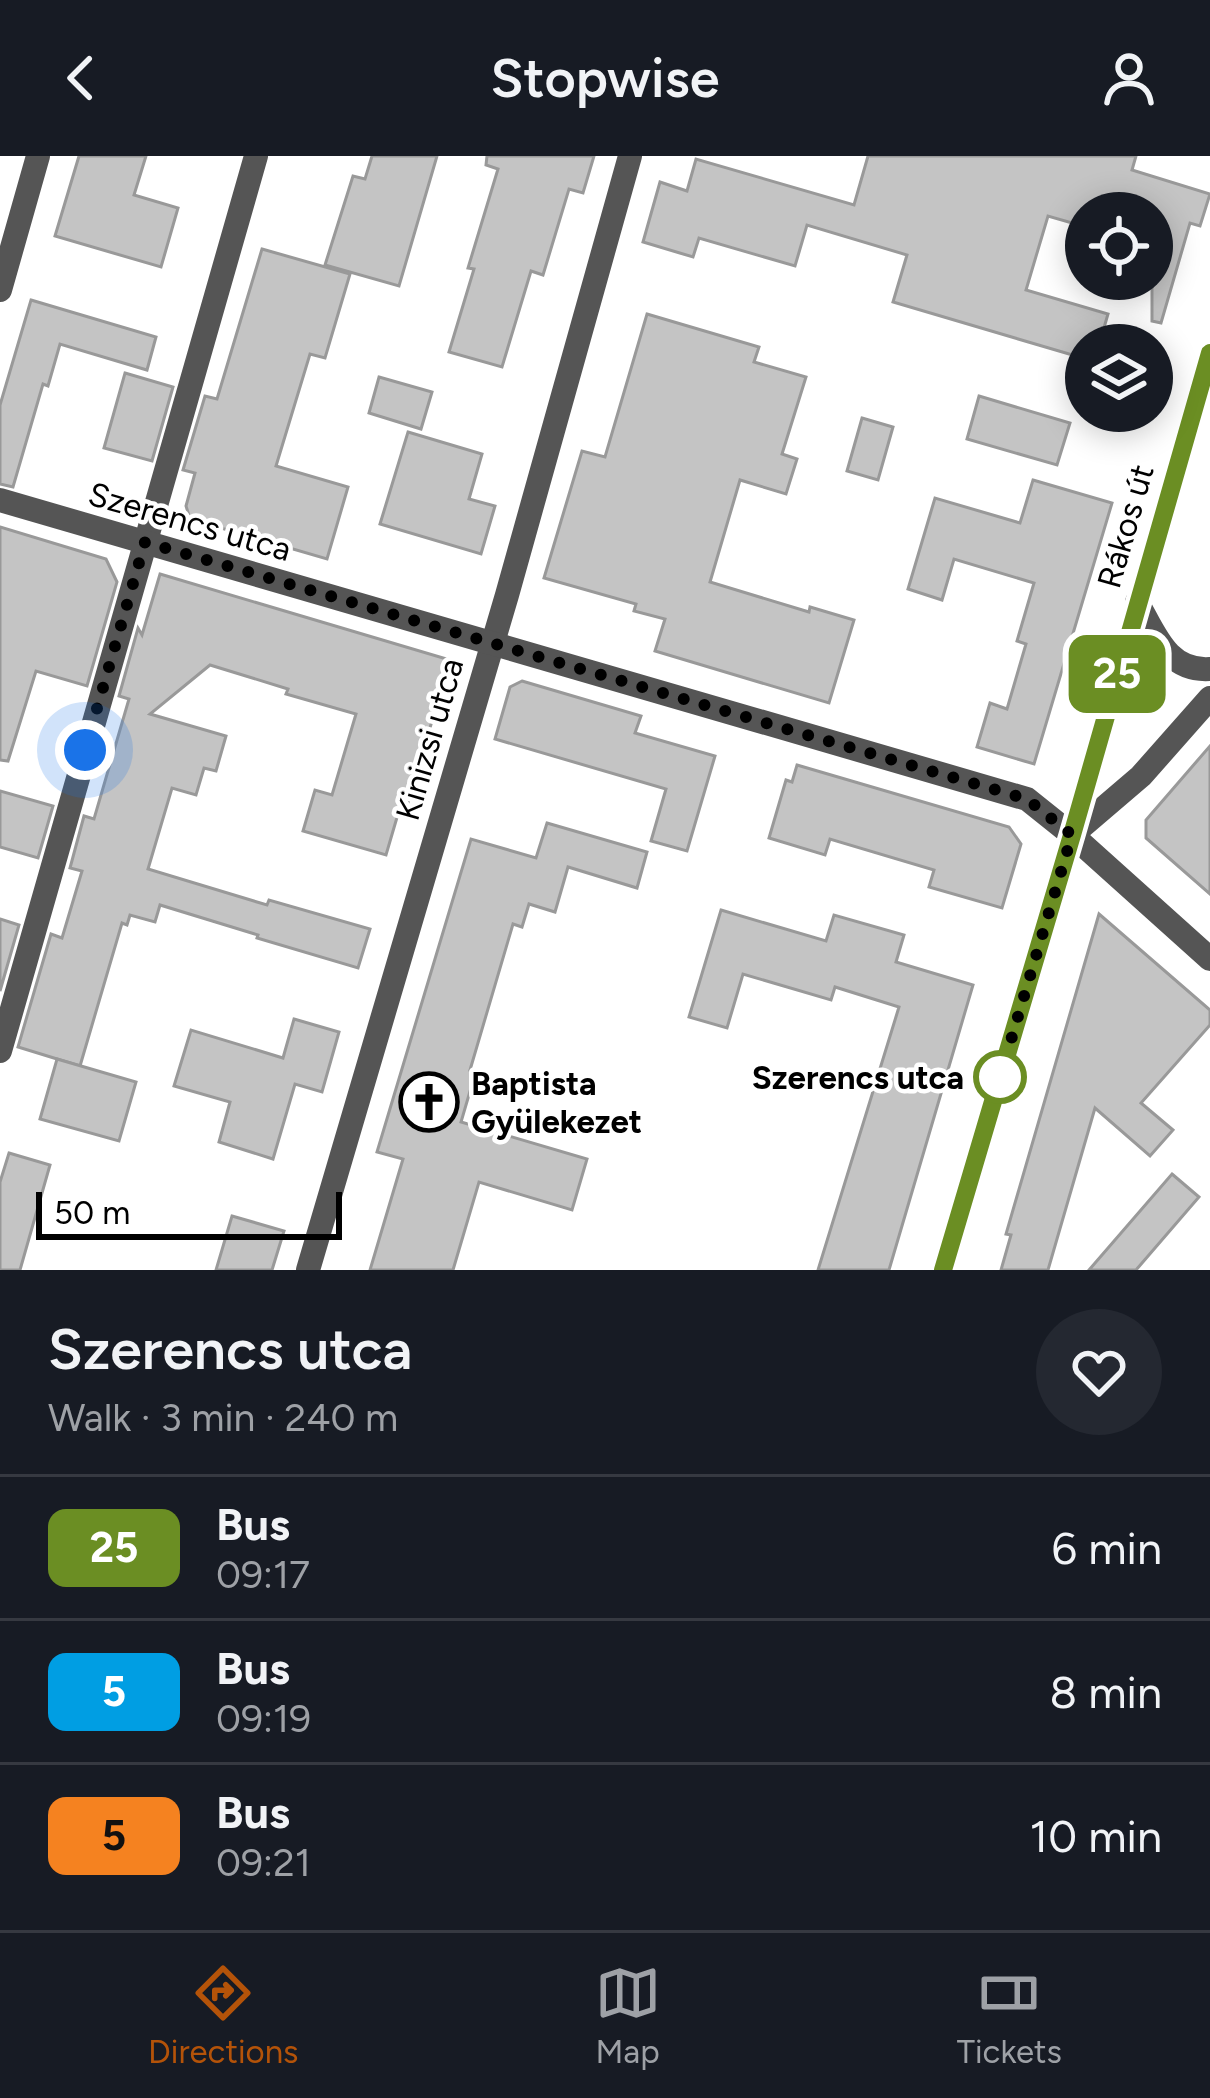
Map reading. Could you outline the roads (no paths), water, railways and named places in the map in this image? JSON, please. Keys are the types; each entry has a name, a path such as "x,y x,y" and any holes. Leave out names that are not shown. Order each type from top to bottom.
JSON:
{"street":[{"path":"0,290 38,156"},
{"path":"0,1051 256,156"},
{"name":"Kinizsi utca","path":"308,1270 630,156"},
{"name":"Rákos út","path":"944,1270 1210,353"},
{"name":"Szerencs utca","path":"0,500 1027,799 1210,958"},
{"path":"1138,602 1165,653 1175,662 1210,669"},
{"path":"1072,835 1141,776 1210,698"}],"place":[{"name":"Szerencs utca","path":"1000,1077"},
{"name":"Baptista Gyülekezet","path":"429,1102"}]}
